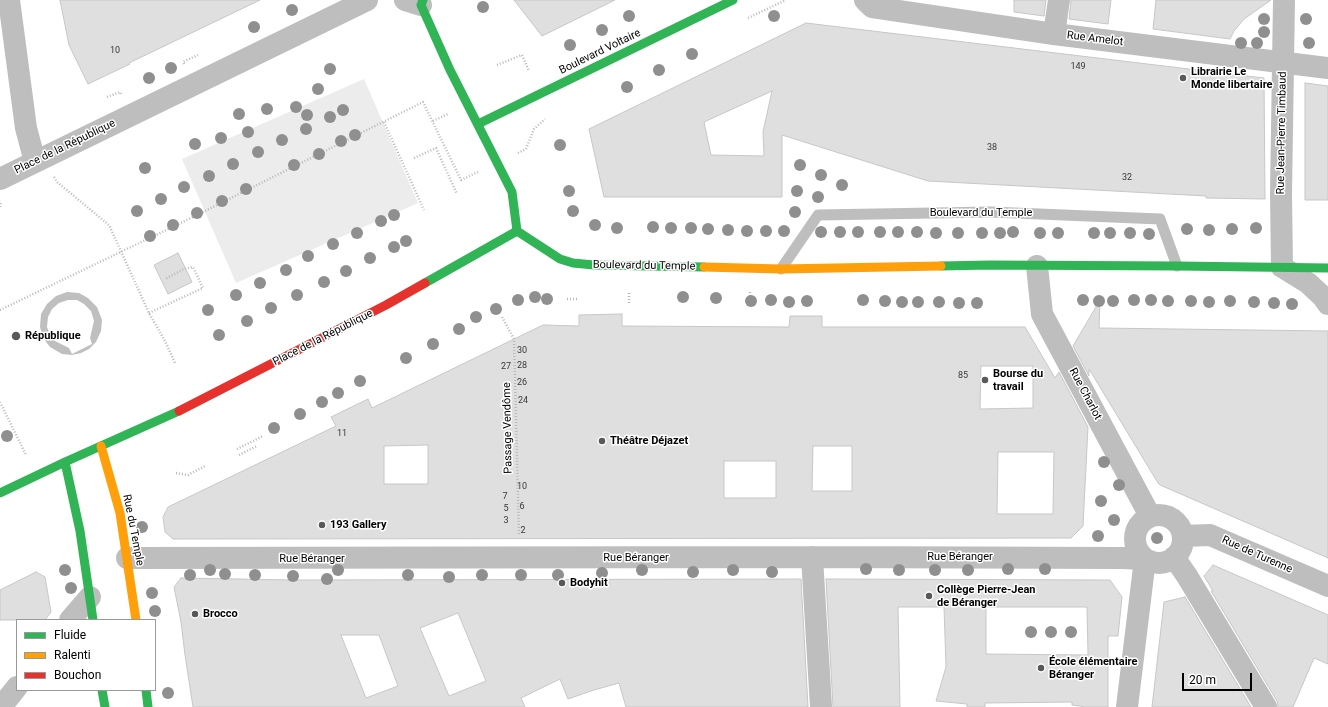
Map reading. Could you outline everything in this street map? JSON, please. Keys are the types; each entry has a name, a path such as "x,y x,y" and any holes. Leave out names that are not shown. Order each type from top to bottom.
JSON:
{"main road":[{"name":"Boulevard Voltaire","path":"478,124 733,0"},
{"path":"416,2 512,192 517,231"},
{"name":"Boulevard du Temple","path":"517,231 560,259 573,263 594,265 781,269 990,265 1282,266 1328,268"},
{"name":"Place de la République","path":"0,493 194,404 379,309 517,231"},
{"name":"Rue du Temple","path":"101,446 120,513 136,619"},
{"path":"66,462 80,531 93,619"},
{"path":"102,691 105,707"},
{"path":"146,691 148,707"}],"street":[{"path":"9,0 26,128 35,162"},
{"name":"Place de la République","path":"0,179 367,0"},
{"name":"Rue Amelot","path":"865,0 872,7 1054,34 1328,68"},
{"path":"1054,34 1059,0"},
{"name":"Rue Jean-Pierre Timbaud","path":"1282,266 1281,194 1284,0"},
{"name":"Rue Charlot","path":"1037,266 1042,314 1150,516"},
{"path":"1282,266 1308,283 1323,297 1328,304"},
{"path":"1164,515 1172,518 1181,529 1183,536 1179,552 1168,561 1160,563 1145,559 1139,554 1134,540 1135,532 1138,526 1143,520 1150,516 1164,515"},
{"name":"Rue de Turenne","path":"1183,536 1210,535 1328,586"},
{"path":"812,557 821,707"},
{"name":"Rue Béranger","path":"127,558 812,557 1145,559"},
{"path":"1174,557 1266,707"},
{"path":"1127,707 1145,559"},
{"path":"71,619 90,598"},
{"path":"1,707 16,688"}],"lane":[{"name":"Boulevard du Temple","path":"781,269 818,215 991,212 1160,219 1177,266"}],"path":[{"path":"183,62 198,54"},
{"path":"497,65 522,55 529,71"},
{"path":"107,97 120,92"},
{"path":"0,310 121,253 423,102 461,180"},
{"path":"384,122 424,210"},
{"path":"414,158 436,148 457,194"},
{"path":"35,162 50,169 57,182 109,225 149,313 165,341 175,363"},
{"path":"149,313 203,288 193,268 184,269 165,279"},
{"path":"629,291 629,303"},
{"path":"567,299 579,299"},
{"name":"Passage Vendôme","path":"502,317 514,339 519,538"},
{"path":"0,402 18,437"},
{"path":"237,449 263,436"},
{"path":"239,455 257,446"},
{"path":"176,473 188,475 205,466"}],"shaded area":[{"path":"364,79 418,203 236,283 182,159"},
{"path":"67,292 79,293 88,298 97,307 102,320 101,331 96,342 89,349 72,355 62,354 50,347 43,338 40,327 41,314 47,304 56,296","holes":["68,300 77,300 91,311 94,321 90,338 92,344 72,354 69,348 55,341 50,335 47,327 48,317 52,309 59,303"]}],"building":[{"path":"60,0 260,0 88,84 69,45"},
{"path":"514,0 615,0 542,36"},
{"path":"1014,0 1046,0 1044,16 1014,12"},
{"path":"1071,0 1111,0 1108,24 1069,19"},
{"path":"1156,0 1271,0 1244,19 1234,31 1230,39 1153,29"},
{"path":"806,23 1264,78 1265,199 1206,198 1206,196 928,181 782,135 782,197 604,197 589,129","holes":["772,91 763,132 764,156 711,155 704,122"]},
{"path":"1305,83 1328,86 1328,200 1305,200"},
{"path":"178,253 192,282 168,294 154,265"},
{"path":"1100,300 1099,328 1328,331 1328,558 1158,483 1089,369 1089,376 1073,346"},
{"path":"622,314 622,326 789,327 790,316 822,316 822,327 1025,327 1055,378 1059,372 1088,427 1083,526 1071,538 173,539 165,532 163,517 168,507 336,426 331,417 368,399 372,408 543,325 579,326 579,315","holes":["981,366 1033,366 1033,408 980,409","428,445 428,484 384,484 384,446","813,446 852,446 852,491 812,491","998,452 1054,452 1053,514 997,514","724,461 776,461 776,498 724,498"]},
{"path":"1213,565 1328,615 1328,664 1314,658 1293,707 1278,707 1277,701 1211,591 1213,591 1204,576"},
{"path":"36,572 45,577 51,612 46,619 0,620 0,590"},
{"path":"181,578 293,580 801,579 808,707 626,707 619,683 568,699 560,679 521,698 525,707 193,707 181,622 174,587","holes":["458,613 486,681 449,696 420,628","341,635 379,635 398,686 366,698"]},
{"path":"826,579 1110,580 1122,597 1118,636 1108,636 1108,707 1086,707 1072,705 1072,702 985,703 985,707 967,707 967,704 936,701 946,667 944,607 898,607 900,707 833,707","holes":["986,607 1087,607 1088,655 986,654"]},
{"path":"1185,597 1251,707 1152,707 1164,602"}],"traffic: fast":[{"path":"423,0 421,5 450,70 512,192 517,231"},
{"path":"478,124 733,0"},
{"path":"517,231 560,259 573,263 594,265 704,267"},
{"path":"425,283 517,231"},
{"path":"941,266 990,265 1328,268"},
{"path":"0,493 179,411"},
{"path":"65,462 80,531 93,619"},
{"path":"102,691 105,707"},
{"path":"146,691 148,707"}],"traffic: slow":[{"path":"704,267 781,269 941,266"},
{"path":"101,446 120,513 136,619"}],"traffic: jam":[{"path":"179,411 386,305 425,283"}],"place":[{"name":"Librairie Le Monde libertaire","path":"1183,78"},
{"name":"République","path":"16,336"},
{"name":"Bourse du travail","path":"985,380"},
{"name":"Théâtre Déjazet","path":"602,441"},
{"name":"193 Gallery","path":"322,525"},
{"name":"Bodyhit","path":"562,583"},
{"name":"Collège Pierre-Jean de Béranger","path":"929,596"},
{"name":"Brocco","path":"195,614"},
{"name":"École élémentaire Béranger","path":"1041,668"}]}
